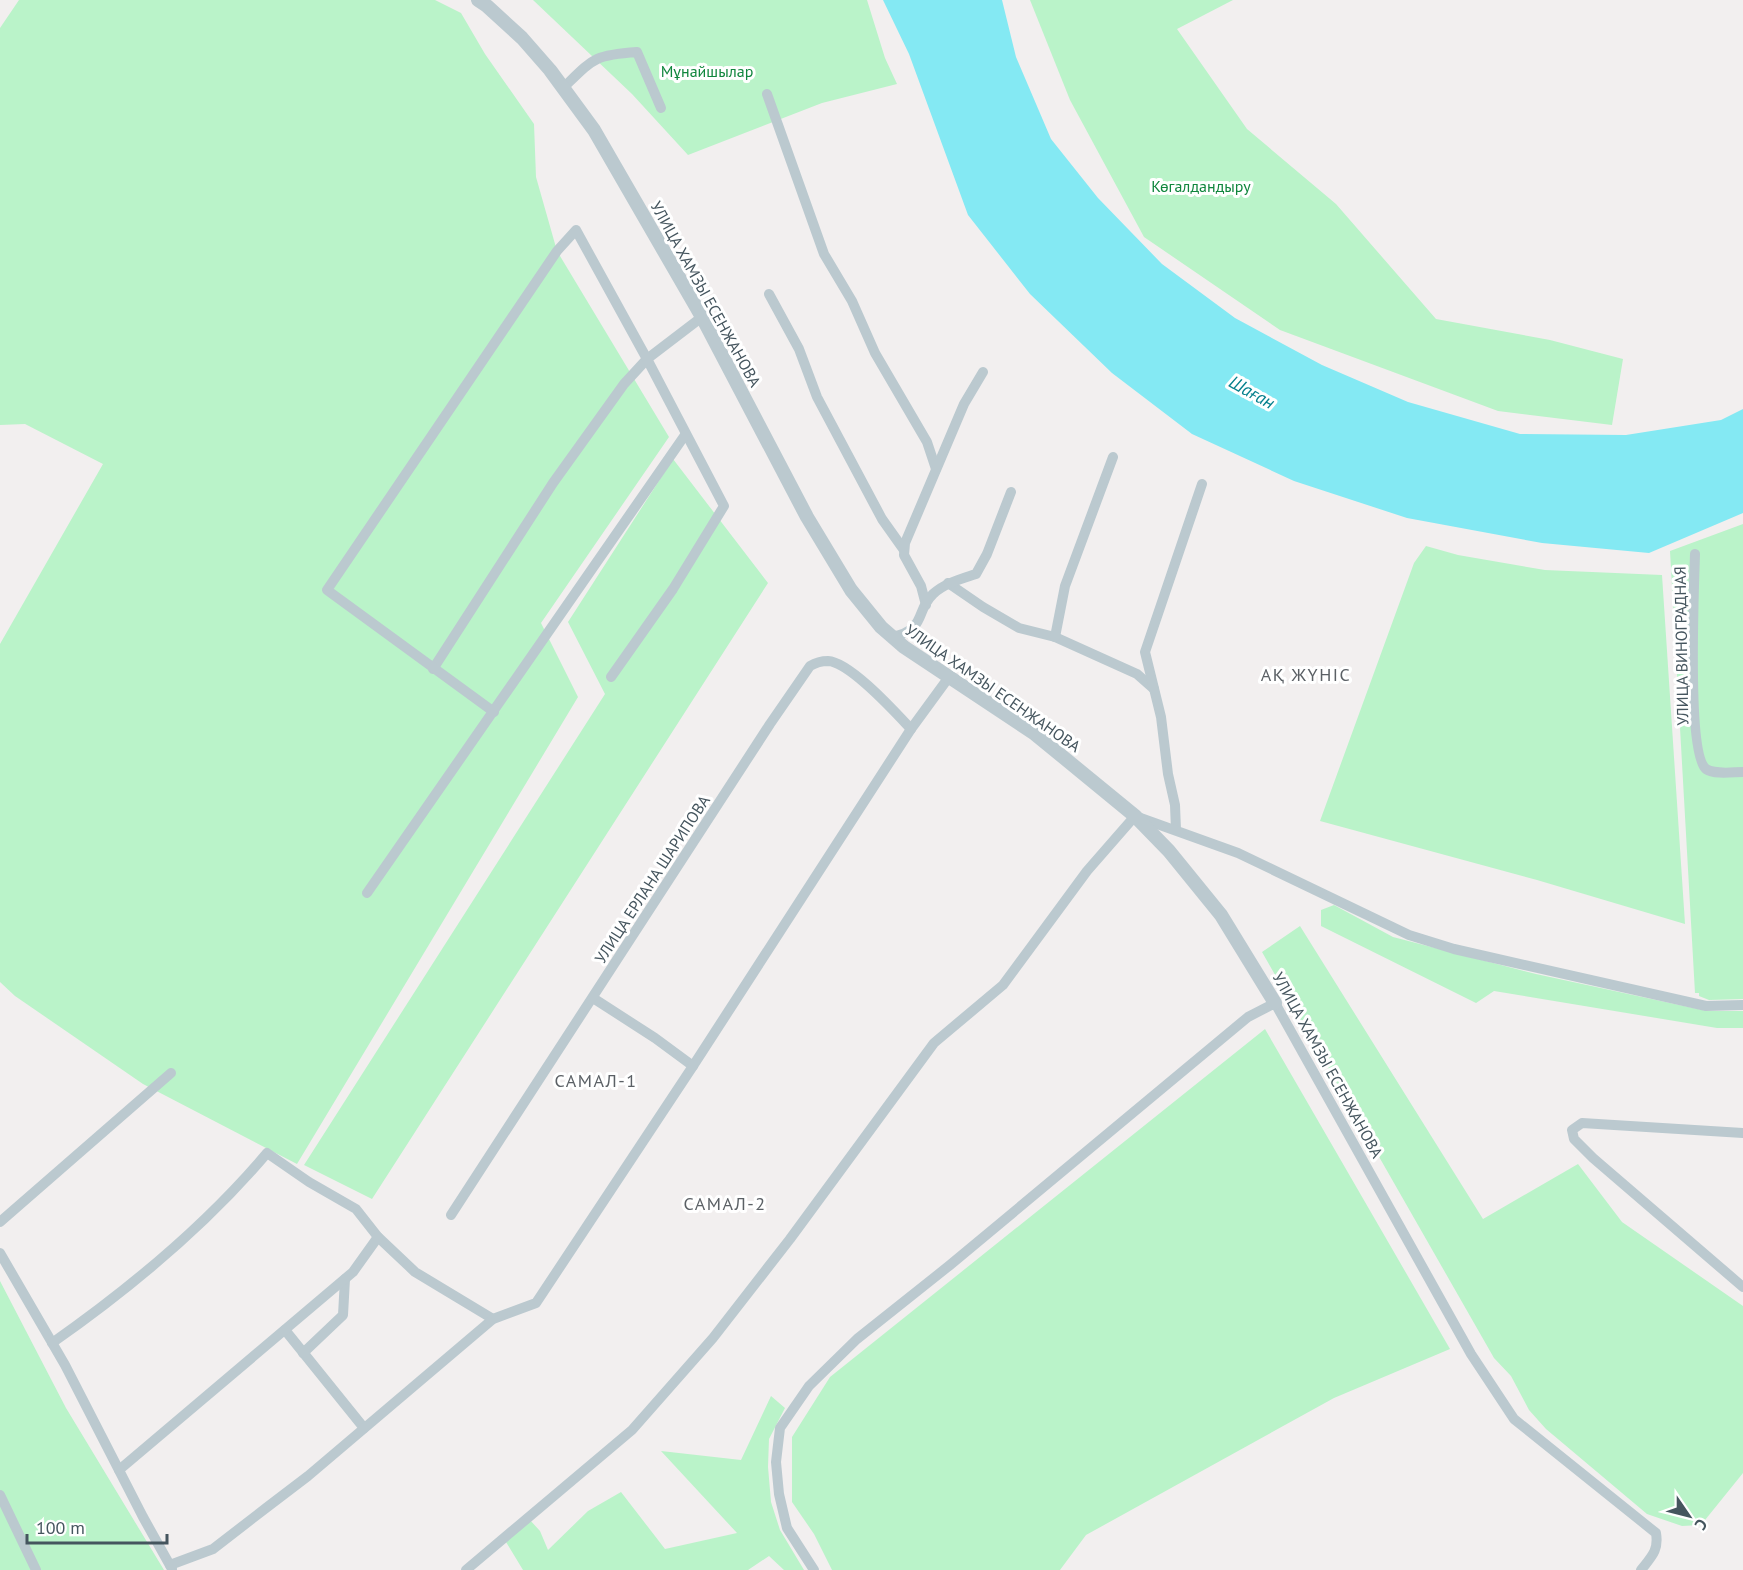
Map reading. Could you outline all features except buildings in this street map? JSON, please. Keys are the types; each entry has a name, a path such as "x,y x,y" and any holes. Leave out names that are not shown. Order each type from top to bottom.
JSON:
{"street":[{"name":"УЛИЦА ХАМЗЫ ЕСЕНЖАНОВА","path":"478,0 522,38 594,130 702,317 832,561 851,590 881,627 949,677 1035,734 1136,816 1221,915 1275,1003 1466,1344 1514,1419 1656,1533 1658,1543 1653,1555 1641,1570"},
{"path":"563,88 591,60 609,54 637,52 661,108"},
{"path":"767,94 824,254 852,301 875,353 927,442 936,469"},
{"path":"494,712 327,590 557,251 576,230 647,359 723,506 673,589 611,677"},
{"path":"769,294 799,349 817,397 882,519 904,550"},
{"path":"434,669 553,483 624,384 647,359 702,317"},
{"path":"926,605 921,586 904,555 905,543 964,404 984,372"},
{"path":"367,893 685,435"},
{"path":"1055,637 1065,586 1113,457"},
{"path":"1176,830 1175,805 1168,774 1161,717 1145,652 1202,484"},
{"path":"892,637 905,634 917,623 931,595 948,583 976,574 987,554 1011,492"},
{"name":"УЛИЦА ВИНОГРАДНАЯ","path":"1695,554 1693,702 1700,761 1707,769 1713,771 1743,772"},
{"path":"948,583 983,608 1019,628 1055,637 1137,674 1154,689"},
{"name":"УЛИЦА ЕРЛАНА ШАРИПОВА","path":"451,1215 810,666 828,661 839,664 875,692 911,729"},
{"path":"0,1253 52,1343 171,1567 213,1549 308,1476 493,1319 536,1303 693,1066 911,729 949,677"},
{"path":"466,1570 623,1437 713,1338 790,1239 934,1043 1003,985 1087,871 1136,816 1238,854 1383,924 1443,945 1706,1006 1743,1005"},
{"path":"593,998 693,1066"},
{"path":"814,1570 786,1528 778,1494 776,1462 780,1428 809,1386 857,1339 951,1265 1248,1017 1275,1003"},
{"path":"0,1222 171,1073"},
{"path":"1743,1133 1582,1123 1572,1130 1574,1139 1593,1158 1743,1287"},
{"path":"52,1343 116,1295 160,1258 228,1196 267,1153 309,1182 357,1209 378,1237 415,1272 493,1319"},
{"path":"119,1470 353,1272 378,1237"},
{"path":"303,1353 343,1315 345,1279"},
{"path":"285,1329 364,1428"},
{"path":"0,1495 36,1570"}],"green space":[{"path":"19,0 435,0 461,13 485,54 534,124 536,177 557,251 669,437 541,623 578,697 297,1164 143,1084 15,996 0,982 0,644 103,464 25,424 0,425 0,28"},
{"name":"Мұнайшылар","path":"533,0 867,0 885,58 897,84 822,103 688,155 632,94"},
{"name":"Көгалдандыру","path":"1030,0 1233,0 1177,29 1247,129 1336,204 1436,319 1550,340 1623,359 1612,425 1498,411 1280,330 1144,237 1070,100"},
{"path":"673,459 768,583 372,1199 304,1165 605,694 568,622"},
{"path":"1743,524 1743,999 1709,1000 1695,993 1670,551"},
{"path":"1426,546 1458,555 1545,570 1662,575 1685,924 1537,880 1320,821 1414,563"},
{"path":"1334,905 1393,937 1536,974 1707,1011 1743,1011 1743,1028 1717,1028 1494,991 1476,1003 1321,926 1321,910"},
{"path":"1300,926 1483,1219 1578,1164 1622,1222 1743,1306 1743,1473 1701,1525 1682,1526 1647,1514 1546,1429 1529,1410 1511,1376 1494,1358 1262,952"},
{"path":"1265,1029 1450,1349 1334,1398 1086,1535 1060,1570 832,1570 814,1534 792,1502 792,1437 830,1377"},
{"path":"0,1281 66,1408 164,1570 0,1570"},
{"path":"771,1396 785,1408 769,1439 768,1467 771,1502 780,1530 804,1570 784,1570 769,1556 748,1570 523,1570 506,1542 529,1519 540,1531 548,1550 588,1511 621,1492 665,1549 737,1533 661,1451 741,1460"}],"water":[{"name":"Шаған","path":"883,0 1002,0 1016,57 1051,139 1098,198 1162,264 1235,318 1322,365 1408,402 1520,434 1626,435 1721,420 1743,409 1743,513 1649,553 1542,543 1407,518 1294,481 1192,434 1112,373 1030,294 968,215 909,54"}],"district":[{"name":"АҚ ЖҮНІС","path":"1306,674"},
{"name":"САМАЛ-1","path":"596,1080"},
{"name":"САМАЛ-2","path":"725,1203"}]}
